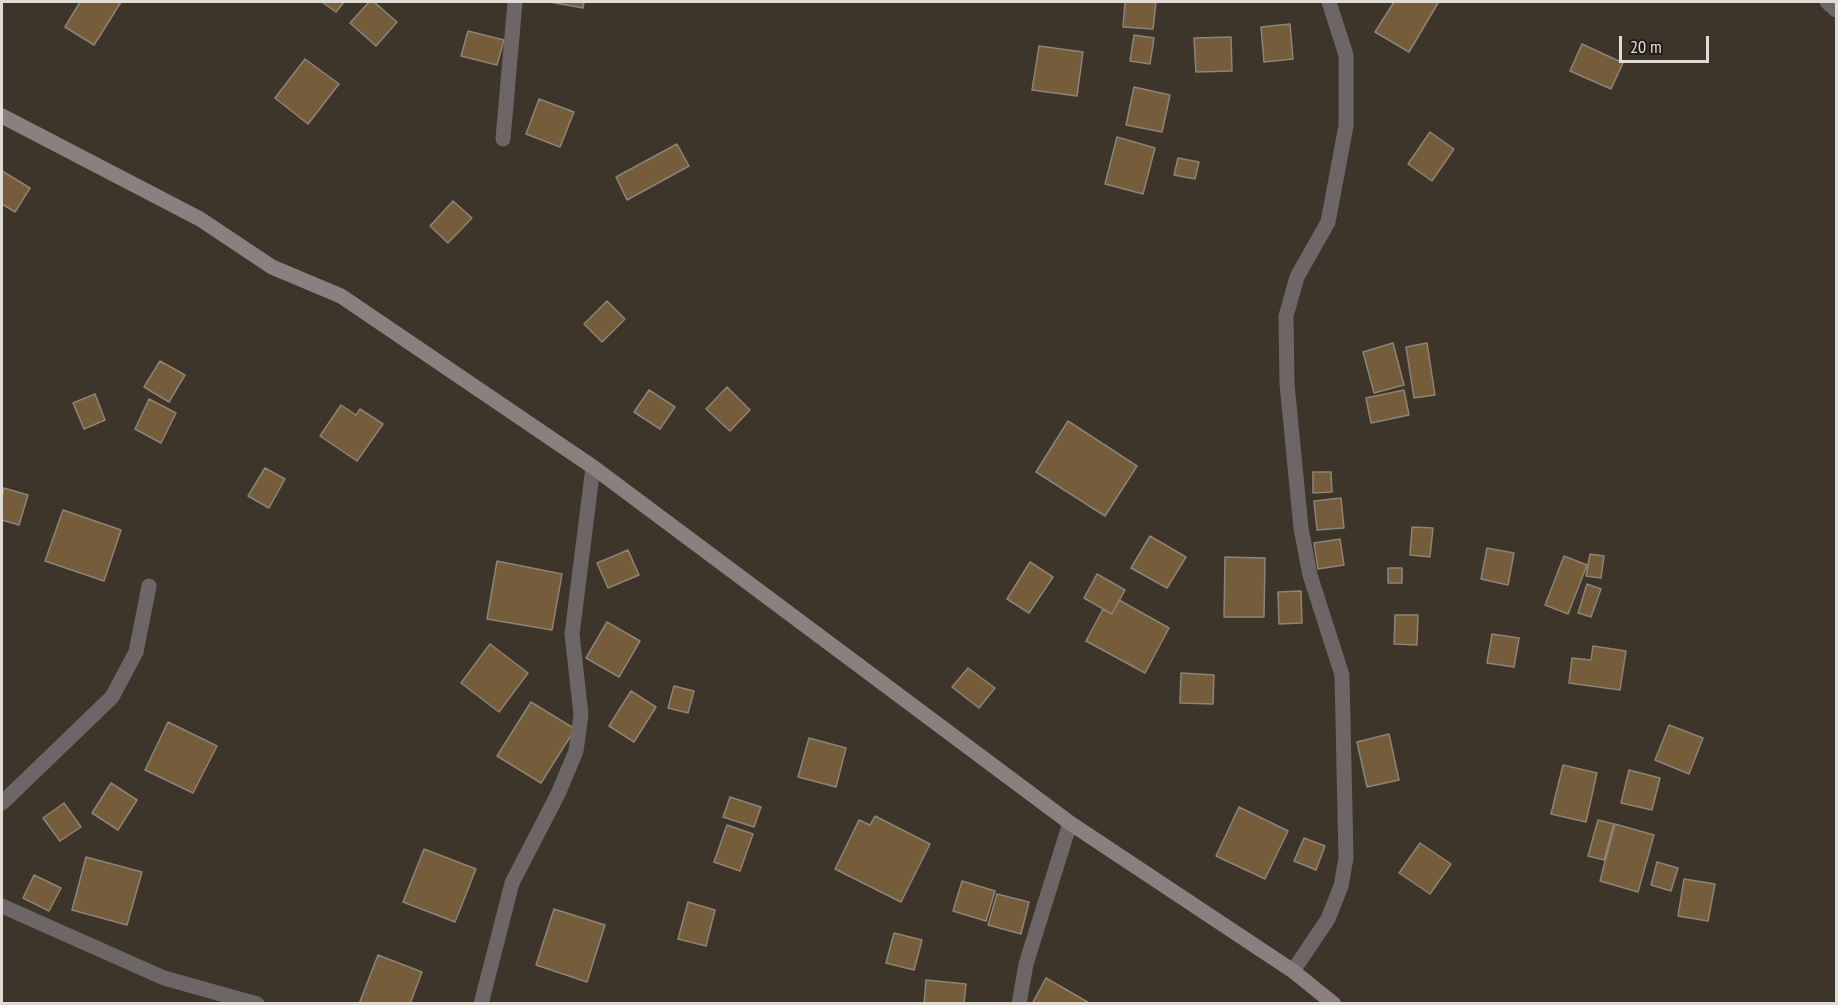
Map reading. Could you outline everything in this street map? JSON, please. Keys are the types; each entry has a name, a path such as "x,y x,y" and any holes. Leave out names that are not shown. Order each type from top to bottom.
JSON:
{"street":[{"path":"503,139 515,2"},
{"path":"1293,971 1328,919 1341,886 1346,858 1342,675 1308,563 1301,528 1287,384 1286,316 1297,277 1328,222 1346,126 1346,55 1329,2"},
{"path":"1827,2 1836,10"},
{"path":"2,116 200,219 272,267 341,296 593,467 1070,823 1293,971 1334,1004"},
{"path":"481,1004 512,883 558,794 576,751 581,715 572,634 593,467"},
{"path":"2,802 112,697 136,652 149,586"},
{"path":"1019,1004 1026,964 1070,823"},
{"path":"2,906 164,978 257,1004"}],"building":[{"path":"80,2 121,2 94,45 65,27"},
{"path":"322,2 344,2 336,12"},
{"path":"369,2 374,2 397,22 376,46 350,23"},
{"path":"550,2 584,2 583,8"},
{"path":"1125,2 1156,2 1153,29 1123,27"},
{"path":"1394,2 1438,3 1409,52 1375,32"},
{"path":"1290,24 1293,59 1264,62 1261,27"},
{"path":"468,31 504,40 497,65 461,56"},
{"path":"1134,35 1154,38 1150,64 1130,61"},
{"path":"1231,37 1232,71 1196,72 1194,38"},
{"path":"1582,44 1623,63 1611,89 1570,71"},
{"path":"1039,46 1083,52 1077,96 1032,90"},
{"path":"305,59 339,84 308,124 275,98"},
{"path":"1134,87 1170,95 1162,132 1126,125"},
{"path":"539,99 574,112 560,147 526,134"},
{"path":"1430,132 1454,149 1432,181 1408,164"},
{"path":"1117,137 1155,148 1143,194 1105,184"},
{"path":"677,144 689,166 627,200 616,177"},
{"path":"1178,158 1199,162 1195,179 1174,175"},
{"path":"2,171 30,188 15,212 2,204"},
{"path":"453,201 472,218 448,243 430,226"},
{"path":"607,301 625,319 602,342 584,324"},
{"path":"1393,343 1404,385 1374,393 1363,352"},
{"path":"1427,343 1435,395 1414,398 1406,347"},
{"path":"160,361 185,375 169,402 144,387"},
{"path":"727,387 750,410 730,431 706,409"},
{"path":"649,390 675,407 660,429 634,412"},
{"path":"1404,390 1409,415 1371,423 1366,398"},
{"path":"95,394 105,420 84,429 73,403"},
{"path":"149,399 176,413 161,443 135,429"},
{"path":"341,405 356,415 360,409 383,424 357,461 320,436"},
{"path":"1068,421 1137,466 1105,516 1036,472"},
{"path":"265,468 285,479 269,508 248,496"},
{"path":"1313,472 1331,472 1332,492 1313,493"},
{"path":"4,488 28,495 19,525 2,520"},
{"path":"1341,498 1344,528 1317,530 1314,501"},
{"path":"63,510 121,530 104,581 45,561"},
{"path":"1412,527 1433,528 1430,557 1410,555"},
{"path":"1150,536 1186,557 1167,588 1131,568"},
{"path":"1340,539 1344,565 1318,569 1314,543"},
{"path":"1487,548 1514,553 1508,585 1481,579"},
{"path":"628,550 639,575 608,588 597,563"},
{"path":"1590,554 1604,556 1601,578 1586,576"},
{"path":"1564,556 1587,565 1568,614 1545,605"},
{"path":"1225,557 1265,558 1264,617 1224,617"},
{"path":"497,561 562,574 552,630 487,619"},
{"path":"1030,562 1053,577 1029,613 1007,599"},
{"path":"1388,568 1402,568 1402,583 1388,583"},
{"path":"1097,574 1125,590 1112,614 1084,598"},
{"path":"1587,584 1601,589 1591,617 1578,613"},
{"path":"1301,591 1302,623 1279,624 1278,592"},
{"path":"1119,600 1169,628 1145,673 1086,641 1103,609 1112,614"},
{"path":"1395,615 1418,615 1417,645 1394,644"},
{"path":"607,622 640,641 619,677 586,658"},
{"path":"1492,634 1519,638 1514,667 1487,663"},
{"path":"490,644 528,673 499,712 461,683"},
{"path":"1593,646 1626,651 1620,690 1569,683 1572,658 1591,660"},
{"path":"968,668 995,688 979,708 952,687"},
{"path":"1181,673 1214,675 1213,704 1180,703"},
{"path":"674,686 694,691 688,713 668,708"},
{"path":"631,691 656,707 634,742 609,726"},
{"path":"531,702 575,729 541,783 497,756"},
{"path":"168,722 217,746 193,793 145,770"},
{"path":"1669,725 1703,738 1689,774 1655,760"},
{"path":"1389,734 1399,780 1367,787 1357,742"},
{"path":"809,738 846,748 836,787 798,777"},
{"path":"1563,765 1597,773 1586,822 1551,814"},
{"path":"1629,770 1660,778 1652,810 1621,803"},
{"path":"111,783 137,800 118,830 92,813"},
{"path":"730,797 761,807 754,827 723,817"},
{"path":"64,803 81,827 60,841 43,818"},
{"path":"1239,807 1288,831 1265,879 1216,856"},
{"path":"875,816 930,844 901,902 835,869 859,820 870,825"},
{"path":"1598,820 1614,824 1604,860 1588,856"},
{"path":"1615,824 1654,835 1638,892 1600,881"},
{"path":"727,825 753,834 740,871 714,862"},
{"path":"1304,838 1325,846 1316,870 1294,861"},
{"path":"1420,843 1451,864 1430,894 1399,873"},
{"path":"424,849 476,869 455,922 403,902"},
{"path":"86,857 142,872 127,925 72,910"},
{"path":"1657,862 1678,868 1671,891 1651,885"},
{"path":"34,875 61,888 49,911 23,898"},
{"path":"1684,879 1715,884 1708,921 1678,916"},
{"path":"962,881 995,891 986,921 953,911"},
{"path":"997,894 1029,902 1021,934 988,925"},
{"path":"688,902 715,910 706,946 678,939"},
{"path":"554,909 605,925 587,982 536,965"},
{"path":"894,933 922,940 914,970 886,963"},
{"path":"378,955 422,972 410,1004 359,1004"},
{"path":"1046,978 1091,1004 1032,1004"},
{"path":"926,980 966,984 964,1004 924,1004"}]}
